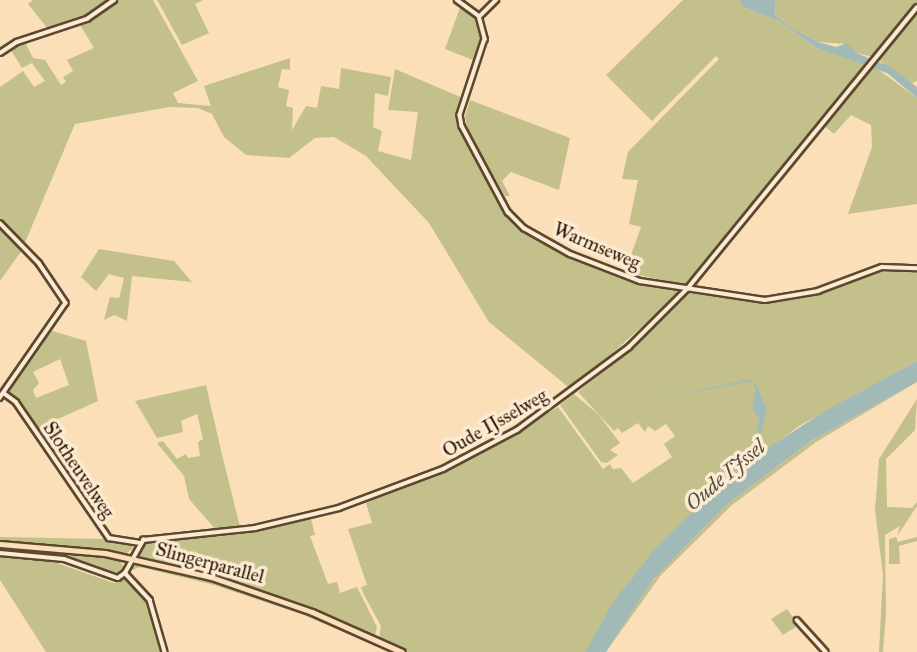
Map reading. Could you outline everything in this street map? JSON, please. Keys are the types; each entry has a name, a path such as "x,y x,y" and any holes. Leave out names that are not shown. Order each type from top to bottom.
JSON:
{"main road":[{"name":"Slingerparallel","path":"0,544 132,559 275,598 402,652"}],"street":[{"path":"0,52 18,42 87,19 114,0"},
{"path":"457,0 479,16 496,0"},
{"name":"Oude IJsselweg","path":"139,543 310,516 382,494 443,469 517,430 574,391 629,347 688,288 917,7"},
{"name":"Warmseweg","path":"479,16 483,47 460,116 470,146 513,219 570,254 640,281 772,300 830,287 882,267 917,268"},
{"path":"0,223 39,263 66,303 28,353 5,394 0,398"},
{"name":"Slotheuvelweg","path":"5,394 16,402 109,538 139,543"},
{"path":"0,553 64,559 114,579 125,573 139,543"},
{"path":"125,573 150,600 165,652"},
{"path":"797,620 826,652"}],"shaded area":[{"path":"33,0 111,0 92,15 48,29 28,4"},
{"path":"116,0 153,0 198,81 173,93 178,103 211,106 204,86 290,58 290,70 282,69 278,87 289,90 286,106 293,108 292,130 306,106 317,108 321,86 339,89 341,68 391,77 388,96 375,93 373,127 382,131 378,151 411,160 418,112 388,110 395,69 465,99 459,118 463,134 519,227 571,257 627,279 681,291 572,390 489,322 429,223 366,156 334,137 315,138 289,158 246,155 224,137 212,114 198,108 169,107 75,124 24,245 0,221 0,87 23,71 34,87 45,81 32,63 22,68 9,47 24,40 33,58 45,60 61,85 66,82 63,77 73,71 67,60 94,48 79,23"},
{"path":"157,0 203,0 195,4 209,33 182,45"},
{"path":"683,0 739,0 743,7 779,21 817,48 868,64 685,285 625,272 641,227 629,224 638,180 622,179 628,152 719,59 716,56 652,121 606,75"},
{"path":"776,0 917,0 917,4 874,57 856,53 847,44 818,42 792,28 775,15"},
{"path":"461,5 478,19 484,39 478,62 445,49"},
{"path":"917,10 917,81 912,83 917,87 877,59"},
{"path":"872,65 917,98 917,204 848,214 872,147 871,125 851,115 834,134 823,125"},
{"path":"470,100 570,138 559,190 511,172 502,181 510,196 505,196 468,132 465,117"},
{"path":"0,226 38,265 65,302 63,309 23,358 6,390 24,355 64,304 22,250 0,281"},
{"path":"99,249 174,261 192,282 132,276 127,321 114,315 104,320 110,297 119,298 124,278 109,274 96,291 81,277"},
{"path":"876,271 917,271 917,361 799,426 718,487 632,578 585,652 408,652 379,638 381,626 361,587 367,585 348,529 372,523 366,503 480,454 558,407 603,469 610,464 613,469 621,468 633,483 672,457 664,444 675,436 666,424 655,431 648,426 645,432 638,423 622,433 618,428 614,431 578,392 624,355 689,293 774,302 820,292"},
{"path":"49,330 86,341 98,401 36,429 8,393","holes":["60,359 69,385 36,398 33,390 39,383 33,372"]},
{"path":"917,382 816,442 732,505 661,575 606,652 652,581 725,506 811,441"},
{"path":"206,385 240,527 216,530 189,499 184,476 157,443 163,441 177,459 186,454 188,458 200,456 198,442 203,439 197,414 181,421 183,432 157,438 135,401"},
{"path":"574,394 599,415 620,443 610,450 618,455 607,463 601,462 560,405"},
{"path":"917,399 915,430 886,459 887,507 912,508 917,502 917,506 897,536 900,526 885,535 886,614 883,652 879,652 883,575 875,510 879,459"},
{"path":"311,519 315,535 310,536 328,584 337,582 340,593 357,587 377,627 375,636 265,592 141,557 139,552 144,542 224,536"},
{"path":"0,537 106,539 130,543 133,548 127,553 0,541"},
{"path":"896,537 898,542 917,537 917,541 899,546 900,564 889,564 889,539"},
{"path":"0,546 119,560 124,567 113,576 72,558"},
{"path":"0,556 51,561 114,583 127,578 135,583 152,607 163,652 46,652 0,580"},
{"path":"138,563 264,596 372,641 371,644 304,615 214,585 140,567 129,571"},
{"path":"787,609 824,652 799,625 783,635 771,619"}],"water":[{"path":"739,0 776,0 775,15 792,28 818,42 836,47 847,43 856,53 889,66 917,87 917,98 887,73 817,48 779,21 743,7"},
{"path":"917,361 917,382 811,441 725,506 652,581 606,652 585,652 614,601 654,550 718,487 762,452 757,438 759,419 752,408 756,388 752,381 658,399 751,379 757,386 767,410 759,439 763,451 825,411"}],"water label":[{"name":"Oude IJssel","path":"725,475"}]}
